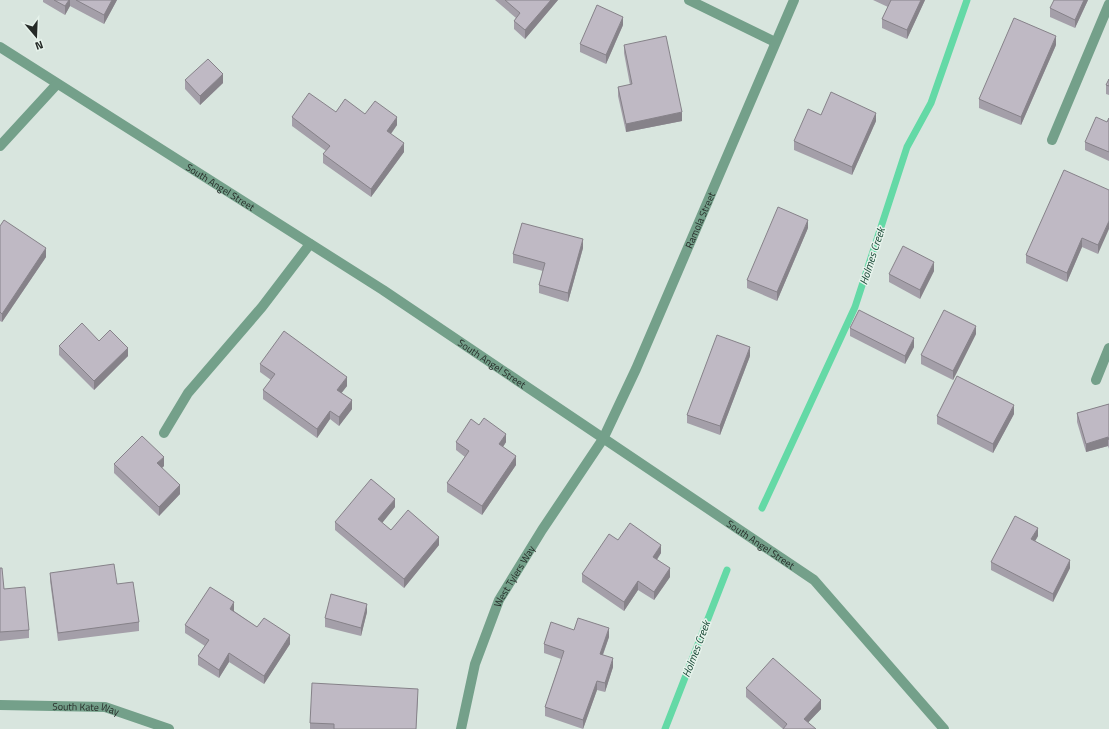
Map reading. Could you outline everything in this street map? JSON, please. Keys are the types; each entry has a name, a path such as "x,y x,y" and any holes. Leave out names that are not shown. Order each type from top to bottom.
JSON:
{"street":[{"path":"689,0 775,42"},
{"name":"Ramola Street","path":"603,439 636,369 794,0"},
{"path":"1052,140 1109,4"},
{"name":"South Angel Street","path":"0,47 383,290 814,580 944,729"},
{"path":"0,146 57,84"},
{"path":"164,433 188,393 262,307 310,244"},
{"path":"1096,380 1109,348"},
{"name":"West Tylers Way","path":"461,729 475,664 499,600 542,530 603,439"},
{"name":"South Kate Way","path":"0,705 105,707 169,729"}],"building":[{"path":"54,0 69,0 65,6"},
{"path":"76,0 112,0 104,15"},
{"path":"505,0 551,0 525,30 514,21 520,13"},
{"path":"891,0 921,0 907,30 882,19"},
{"path":"1054,0 1084,0 1075,20 1050,8"},
{"path":"597,5 623,17 606,55 580,44"},
{"path":"1014,18 1056,36 1021,117 979,99"},
{"path":"666,36 682,112 626,124 618,87 632,84 624,45"},
{"path":"208,59 223,74 200,96 185,80"},
{"path":"1109,79 1109,86 1106,85"},
{"path":"831,92 876,113 852,167 794,141 808,109 821,115"},
{"path":"309,93 336,112 345,99 365,114 375,101 397,117 387,131 404,143 371,189 323,154 330,146 292,117"},
{"path":"1096,117 1107,122 1109,118 1109,152 1085,142"},
{"path":"1064,170 1109,190 1109,221 1098,245 1082,238 1067,273 1026,255"},
{"path":"778,207 808,220 777,292 747,280"},
{"path":"4,220 46,248 2,314 0,312 0,226"},
{"path":"522,223 583,239 568,293 539,285 545,263 513,254"},
{"path":"903,246 934,262 920,290 889,274"},
{"path":"859,310 914,338 905,356 850,328"},
{"path":"944,310 976,326 953,371 921,355"},
{"path":"82,323 99,341 110,330 128,348 94,381 59,346"},
{"path":"284,331 347,377 337,390 352,400 339,417 330,411 317,429 263,390 275,374 260,364"},
{"path":"717,335 750,347 720,426 687,415"},
{"path":"957,376 1014,405 993,444 937,416"},
{"path":"1109,404 1109,440 1108,437 1086,444 1077,413"},
{"path":"484,418 506,434 499,444 516,456 482,506 447,483 469,451 456,442 471,419 479,425"},
{"path":"142,436 164,457 157,463 180,485 159,507 114,464"},
{"path":"371,479 395,499 378,519 391,530 408,510 439,537 404,579 335,522"},
{"path":"1015,516 1038,528 1031,539 1070,560 1053,594 991,562"},
{"path":"630,523 661,545 653,557 670,568 654,592 638,581 624,602 582,574 609,534 618,540"},
{"path":"114,564 117,584 133,582 139,622 58,633 50,573"},
{"path":"0,568 2,568 4,589 25,587 29,630 0,632"},
{"path":"210,587 234,602 230,609 257,627 264,618 290,635 264,676 229,653 219,670 198,656 209,640 185,625"},
{"path":"331,594 367,604 361,628 325,618"},
{"path":"578,618 609,628 600,654 613,658 605,683 597,681 583,720 545,707 564,651 544,644 551,622 574,630"},
{"path":"773,658 821,700 804,719 816,729 783,729 787,724 746,688"},
{"path":"312,683 418,689 416,729 334,729 334,724 310,723"}],"waterway":[{"name":"Holmes Creek","path":"762,508 855,307 907,147 931,103 967,0"},
{"name":"Holmes Creek","path":"665,729 727,570"}]}
